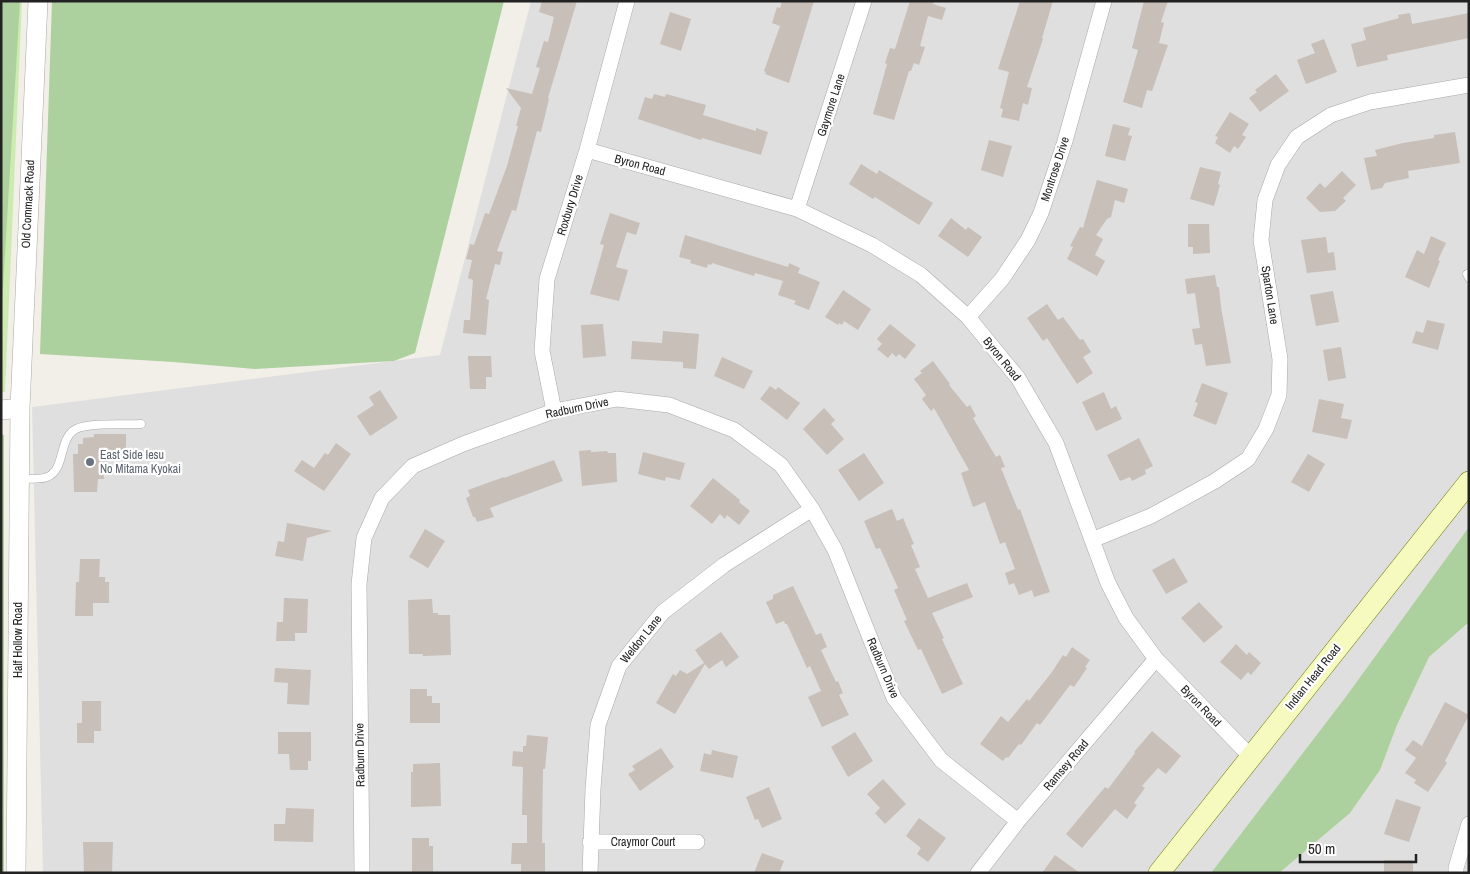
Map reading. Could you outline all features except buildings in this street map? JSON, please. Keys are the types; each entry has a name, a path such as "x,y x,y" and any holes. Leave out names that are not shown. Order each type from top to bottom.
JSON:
{"main road":[{"name":"Indian Head Road","path":"1159,873 1469,482"}],"street":[{"name":"Old Commack Road","path":"10,409 38,1"},
{"name":"Roxbury Drive","path":"554,411 542,351 547,278 587,150 627,1"},
{"name":"Gaymore Lane","path":"797,209 864,1"},
{"name":"Montrose Drive","path":"968,317 1002,279 1028,240 1041,213 1065,141 1104,1"},
{"name":"Sparton Lane","path":"1092,540 1151,516 1216,481 1248,458 1266,429 1279,395 1280,359 1261,240 1265,200 1278,165 1297,138 1331,115 1370,102 1469,84"},
{"name":"Byron Road","path":"587,150 797,209 872,245 921,275 968,317 1018,378 1056,443 1108,583 1126,618 1156,659 1250,756"},
{"name":"Radburn Drive","path":"362,873 359,584 364,538 382,498 413,466 463,444 554,411 617,400 669,405 734,430 781,465 812,509 835,550 894,698 941,760 1018,821"},
{"name":"Half Hollow Road","path":"10,409 19,479 16,873"},
{"name":"Weldon Lane","path":"590,873 590,842 598,725 619,666 663,612 724,565 812,509"},
{"name":"Ramsey Road","path":"978,873 1018,821 1156,659"},
{"path":"1456,873 1469,824"},
{"name":"Craymor Court","path":"590,842 697,842"}],"lane":[{"path":"19,479 47,478 55,471 68,437 75,429 90,426 141,424"}],"shaded area":[{"path":"531,1 1469,1 1469,873 43,873 32,407 440,355"}],"green space":[{"path":"1,1 22,1 5,392 1,392"},
{"path":"1,1 20,1 1,322"},
{"path":"52,1 504,1 415,353 394,361 255,369 40,354"},
{"path":"1,434 4,435 4,873 1,873"},
{"path":"1469,527 1469,622 1429,657 1397,725 1380,770 1350,813 1279,873 1211,873 1345,698"}],"place":[{"name":"East Side Iesu No Mitama Kyokai","path":"90,462"}]}
